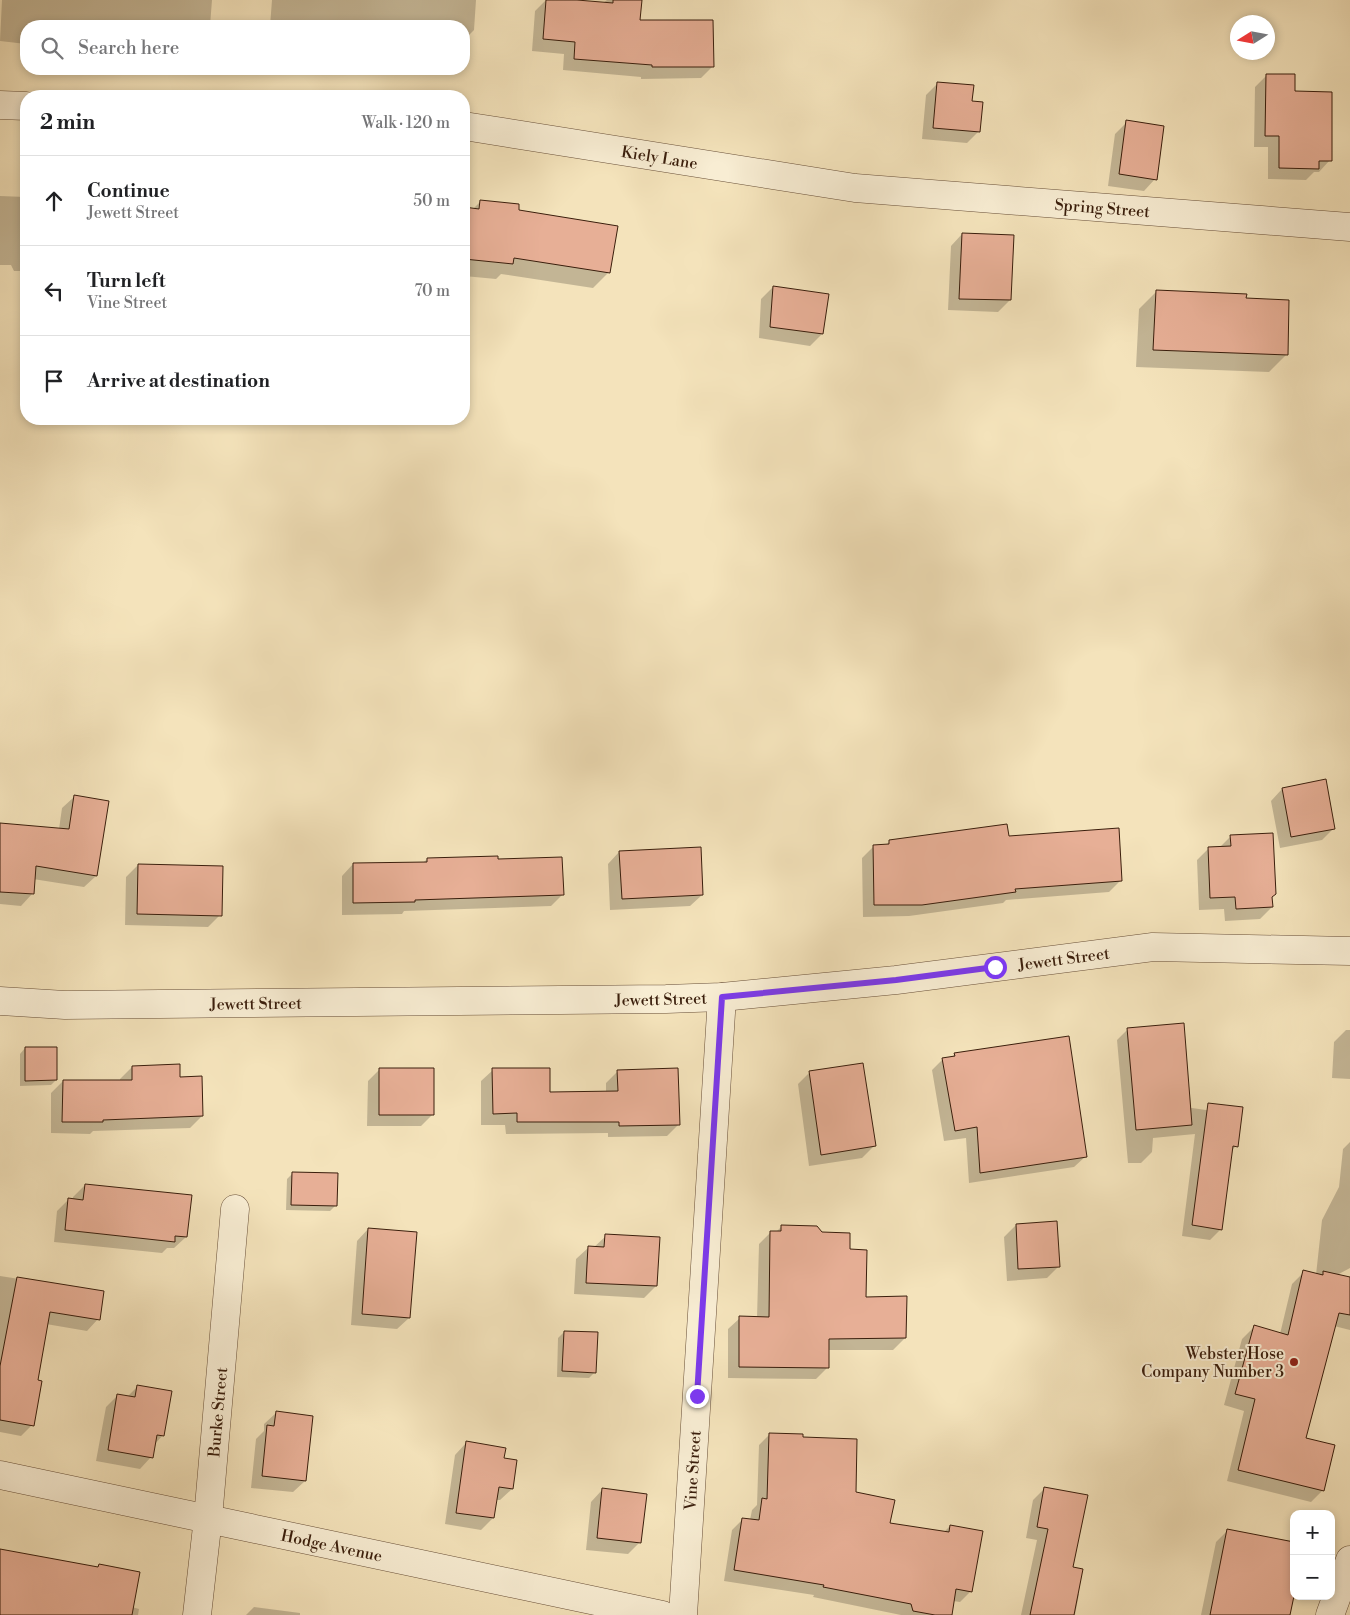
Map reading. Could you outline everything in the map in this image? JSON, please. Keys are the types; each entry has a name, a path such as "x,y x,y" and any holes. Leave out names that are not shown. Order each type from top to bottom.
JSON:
{"street":[{"path":"0,106 20,106"},
{"name":"Kiely Lane","path":"470,127 855,188"},
{"name":"Spring Street","path":"855,188 1350,227"},
{"name":"Jewett Street","path":"0,1001 65,1005 722,997 896,980 1153,947 1350,952"},
{"name":"Vine Street","path":"683,1615 722,997"},
{"name":"Burke Street","path":"197,1615 208,1518 235,1209"},
{"name":"Hodge Avenue","path":"0,1474 662,1615"},
{"path":"1330,1615 1350,1560"}],"building":[{"path":"546,0 613,3 613,0 642,0 640,20 713,20 714,67 652,67 652,65 574,59 575,42 543,39"},
{"path":"1266,74 1295,74 1295,91 1332,92 1332,161 1319,161 1319,169 1279,168 1279,136 1265,136"},
{"path":"937,82 974,85 972,101 983,102 980,132 933,128"},
{"path":"1126,120 1164,126 1157,180 1119,174"},
{"path":"480,200 519,204 519,210 618,226 610,273 514,258 513,264 470,260 470,208 479,209"},
{"path":"962,233 1014,235 1011,300 959,299"},
{"path":"773,286 829,294 823,334 770,327"},
{"path":"1156,290 1247,294 1246,298 1289,300 1288,355 1153,350"},
{"path":"1326,779 1335,829 1291,837 1282,788"},
{"path":"74,795 109,801 97,876 36,866 34,894 0,892 0,823 69,829"},
{"path":"1007,824 1009,836 1119,828 1122,881 1015,889 1016,892 922,905 874,905 873,845 889,844 889,840"},
{"path":"1273,833 1276,894 1272,897 1273,907 1236,909 1235,897 1210,898 1208,847 1231,846 1230,835"},
{"path":"701,847 703,895 622,899 619,851"},
{"path":"498,856 498,859 562,857 564,895 353,903 353,863 427,862 427,858"},
{"path":"138,864 223,866 222,916 137,914"},
{"path":"1184,1023 1192,1125 1136,1130 1127,1028"},
{"path":"1069,1036 1087,1157 980,1173 977,1127 955,1131 942,1058 955,1056 954,1053"},
{"path":"25,1047 57,1047 57,1080 25,1081"},
{"path":"863,1063 876,1146 821,1155 809,1071"},
{"path":"180,1064 180,1077 202,1076 203,1116 103,1120 103,1122 62,1122 63,1080 132,1080 132,1066"},
{"path":"379,1068 434,1068 434,1115 379,1115"},
{"path":"492,1068 550,1068 550,1092 618,1091 617,1070 678,1068 680,1125 619,1126 619,1122 517,1122 517,1113 493,1114"},
{"path":"1208,1103 1243,1107 1238,1147 1233,1146 1222,1230 1192,1225"},
{"path":"292,1172 338,1173 337,1206 291,1205"},
{"path":"85,1184 192,1195 187,1237 175,1236 175,1242 65,1230 68,1198 83,1200"},
{"path":"1057,1221 1060,1267 1018,1269 1016,1224"},
{"path":"781,1225 817,1226 822,1232 850,1233 850,1249 867,1250 866,1297 907,1296 906,1338 829,1339 829,1368 739,1367 739,1316 769,1317 770,1231 781,1231"},
{"path":"368,1228 417,1232 410,1318 362,1314"},
{"path":"605,1234 660,1237 657,1286 586,1283 588,1246 604,1247"},
{"path":"1303,1270 1323,1275 1323,1271 1350,1277 1350,1315 1339,1313 1306,1438 1335,1445 1324,1491 1238,1470 1255,1399 1235,1394 1254,1325 1288,1335"},
{"path":"17,1277 104,1291 100,1320 50,1312 38,1380 42,1381 34,1426 0,1420 0,1366"},
{"path":"564,1331 598,1332 596,1373 562,1371"},
{"path":"137,1385 172,1391 164,1436 157,1435 153,1458 108,1450 117,1394 135,1397"},
{"path":"276,1411 313,1416 306,1481 262,1476 267,1425 274,1426"},
{"path":"769,1433 803,1434 803,1437 857,1439 856,1492 895,1500 890,1523 949,1532 950,1525 983,1531 972,1592 956,1589 952,1615 935,1615 913,1611 911,1604 823,1587 824,1585 734,1570 742,1518 759,1520 762,1498 767,1499"},
{"path":"466,1441 506,1448 504,1458 517,1460 513,1489 499,1487 494,1518 456,1513"},
{"path":"1044,1487 1088,1495 1073,1567 1083,1569 1074,1615 1030,1615 1048,1529 1037,1527"},
{"path":"602,1488 647,1494 641,1543 597,1538"},
{"path":"1227,1529 1290,1541 1290,1600 1293,1600 1290,1615 1210,1615"},
{"path":"0,1549 98,1567 99,1564 140,1572 132,1615 0,1615"}],"place":[{"name":"Webster Hose Company Number 3","path":"1294,1362"}],"route":[{"path":"697,1396 722,997 896,980 995,967"}]}
